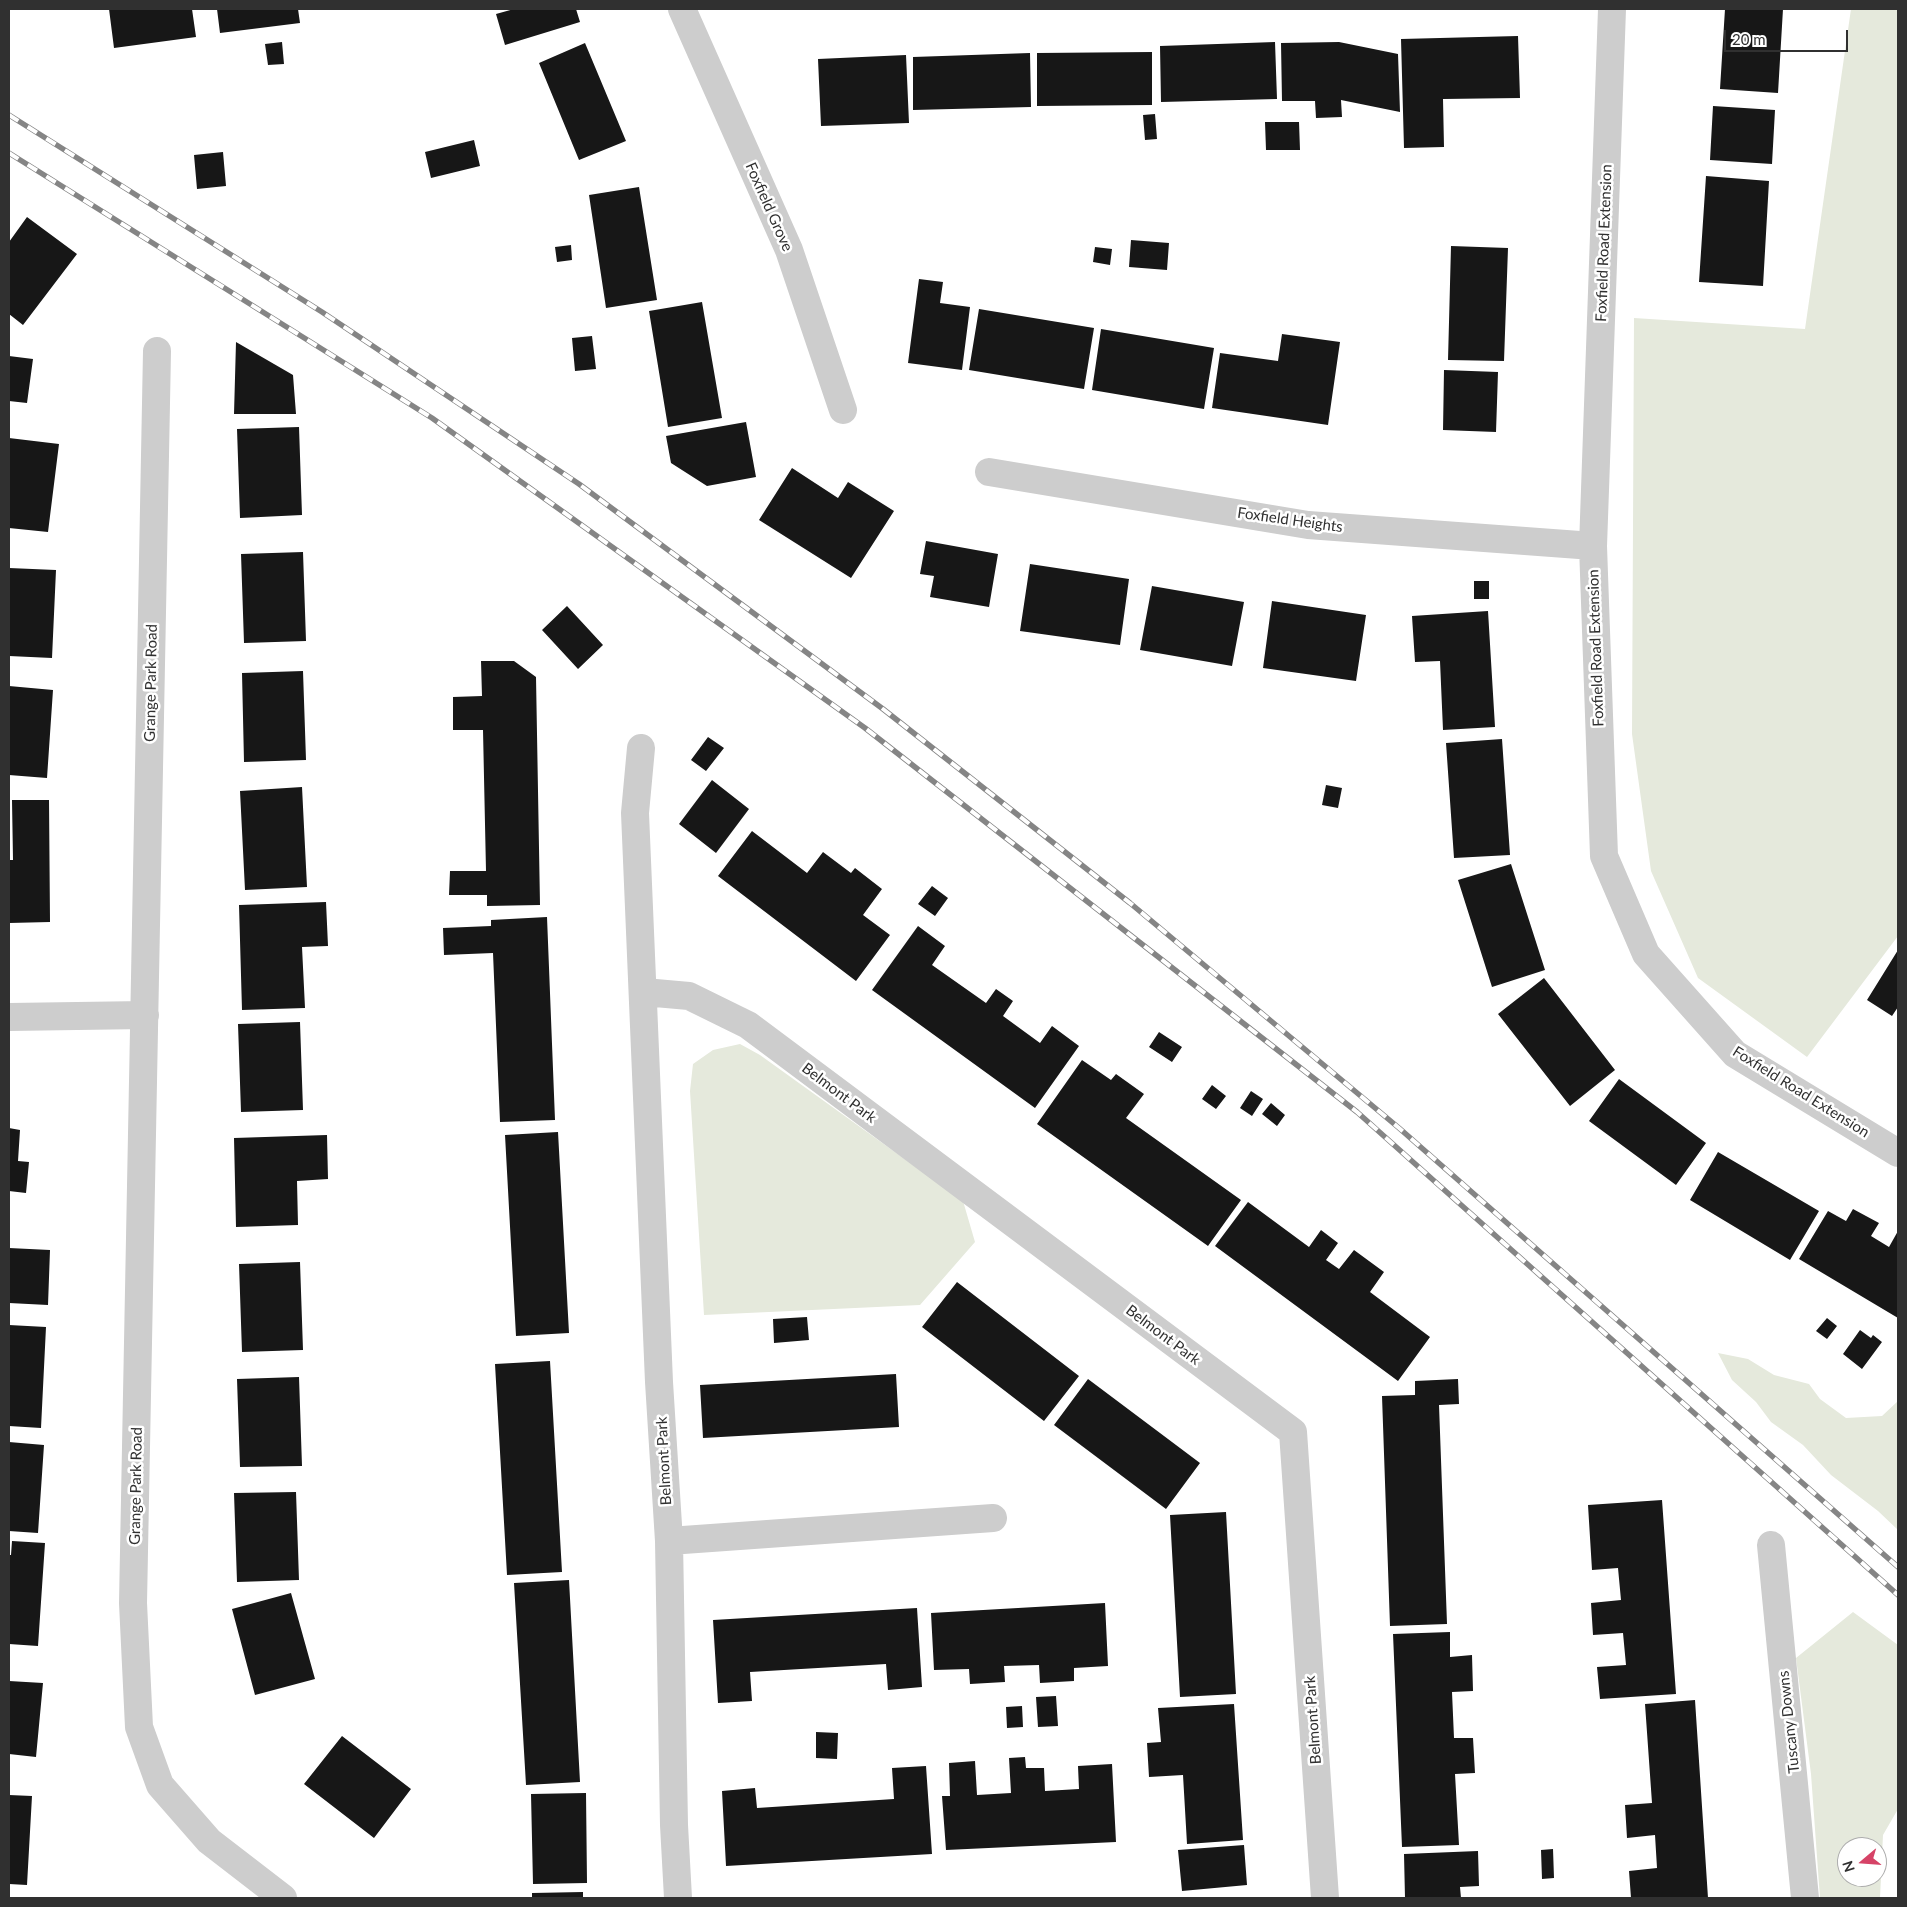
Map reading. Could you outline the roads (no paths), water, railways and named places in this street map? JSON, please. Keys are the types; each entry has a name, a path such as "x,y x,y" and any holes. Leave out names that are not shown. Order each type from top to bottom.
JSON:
{"street":[{"name":"Foxfield Road Extension","path":"1612,9 1593,546 1604,856 1646,954 1736,1054 1898,1153"},
{"name":"Foxfield Grove","path":"690,11 789,250 843,410"},
{"name":"Grange Park Road","path":"157,351 133,1604 139,1727 160,1785 209,1841 283,1898"},
{"name":"Foxfield Heights","path":"989,472 1308,525 1593,546"},
{"name":"Belmont Park","path":"641,748 635,813 660,1382 669,1540 674,1825 678,1898"},
{"name":"Belmont Park","path":"644,992 689,996 748,1025 1293,1432 1325,1898"},
{"path":"9,1017 145,1015"},
{"path":"669,1540 993,1518"},
{"name":"Tuscany Downs","path":"1771,1545 1805,1898"}],"railway":[{"path":"9,115 322,312 579,484 883,709 1130,903 1399,1128 1898,1567"},
{"path":"9,153 432,418 865,728 1357,1112 1898,1595"}]}
